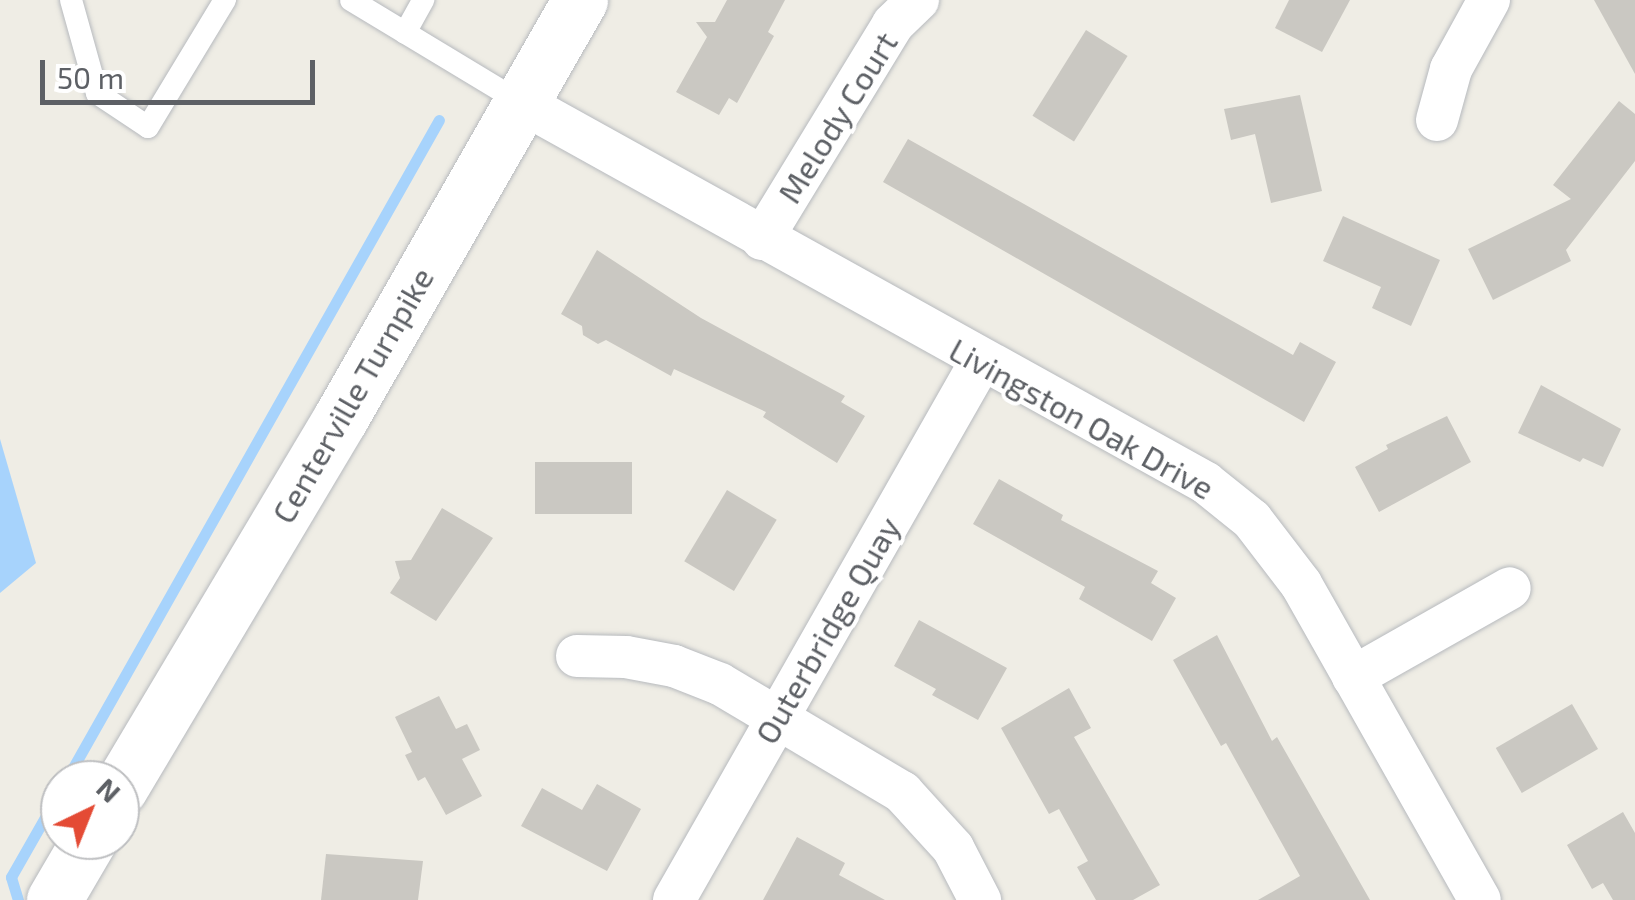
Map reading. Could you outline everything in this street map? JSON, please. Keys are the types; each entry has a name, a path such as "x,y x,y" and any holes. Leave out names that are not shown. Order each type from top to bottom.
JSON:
{"main road":[{"name":"Centerville Turnpike","path":"136,760 580,0"},
{"path":"54,900 77,860"}],"street":[{"name":"Melody Court","path":"762,239 892,24 918,0"},
{"path":"1437,120 1451,68 1488,0"},
{"name":"Livingston Oak Drive","path":"522,103 1206,483 1252,520 1301,584 1480,900"},
{"name":"Outerbridge Quay","path":"674,900 981,361"},
{"path":"1354,677 1510,588"},
{"path":"577,656 626,657 674,666 720,684 902,792 953,848 980,900"}],"lane":[{"path":"71,0 97,93 148,127 225,0"},
{"path":"351,0 522,103"},
{"path":"405,32 423,0"}],"water":[{"path":"0,439 36,563 0,593"}],"building":[{"path":"727,0 785,0 768,32 774,36 737,103 729,98 719,115 676,92 707,37 696,22 715,22"},
{"path":"1289,0 1350,0 1322,52 1275,28"},
{"path":"1594,0 1635,0 1635,74"},
{"path":"1086,30 1128,56 1074,142 1032,116"},
{"path":"1300,95 1322,191 1271,203 1255,134 1231,140 1224,109"},
{"path":"1619,101 1635,114 1635,161 1566,250 1571,261 1493,300 1468,249 1571,199 1553,185"},
{"path":"908,139 1293,355 1300,342 1336,362 1304,422 883,182"},
{"path":"1343,216 1440,260 1411,326 1372,308 1381,287 1323,261"},
{"path":"597,250 701,318 845,396 841,402 865,416 837,463 763,417 766,412 674,369 671,376 606,340 598,344 583,335 582,326 561,314"},
{"path":"1541,385 1621,429 1603,467 1583,458 1580,462 1518,433"},
{"path":"1447,416 1471,462 1379,512 1355,467 1388,449 1386,445"},
{"path":"535,462 632,462 632,514 535,514"},
{"path":"999,479 1063,515 1061,520 1158,571 1151,583 1176,598 1152,641 1079,599 1085,587 973,524"},
{"path":"727,490 777,520 734,591 684,561"},
{"path":"442,508 493,538 436,621 390,593 400,578 395,561 411,560"},
{"path":"919,620 1007,668 978,720 932,695 936,689 894,666"},
{"path":"1217,635 1272,741 1277,737 1370,900 1258,900 1300,876 1226,743 1221,746 1173,660"},
{"path":"1069,688 1091,728 1074,737 1160,885 1133,900 1096,900 1077,867 1088,861 1059,809 1049,814 1001,728"},
{"path":"439,696 456,729 467,724 480,750 462,759 482,796 446,815 425,777 418,781 405,755 412,752 395,717"},
{"path":"1572,704 1598,749 1522,793 1496,748"},
{"path":"597,784 641,809 607,871 521,826 542,788 582,810"},
{"path":"1623,812 1635,833 1635,900 1613,900 1603,883 1592,889 1567,845"},
{"path":"797,837 845,863 839,875 885,900 763,900"},
{"path":"326,854 423,861 418,900 321,900"}],"waterway":[{"path":"77,760 439,120"},
{"path":"18,900 11,877 40,826"}]}
